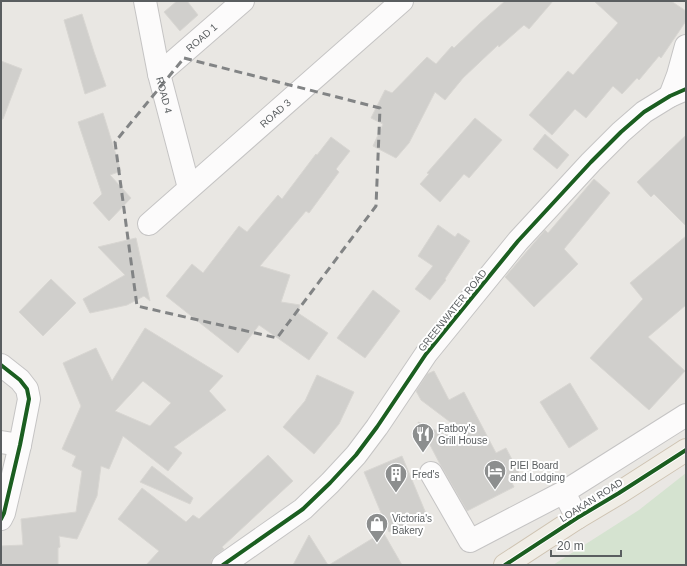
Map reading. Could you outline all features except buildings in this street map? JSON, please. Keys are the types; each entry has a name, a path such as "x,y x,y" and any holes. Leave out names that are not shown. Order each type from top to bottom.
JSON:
{"main road":[{"name":"LOAKAN ROAD","path":"506,565 577,518 686,450"}],"street":[{"name":"ROAD 4","path":"145,1 159,74 188,188"},
{"name":"ROAD 1","path":"159,74 243,1"},
{"name":"ROAD 3","path":"149,224 188,188 402,1"},
{"path":"678,93 678,75 686,46"},
{"name":"GREENWATER ROAD","path":"223,565 303,510 330,483 356,455 377,427 426,354 518,241 590,162 621,132 644,112 678,93"},
{"path":"1,365 20,380 27,389 29,399 11,444 4,513 1,519"},
{"path":"431,473 470,542 564,492 686,415"},
{"path":"564,492 577,518"}],"highlighted area":[{"path":"184,58 380,108 376,206 277,338 137,306 115,142"}],"green space":[{"path":"686,473 686,565 553,565 639,510"}],"cycle path":[{"path":"223,565 303,509 330,483 356,455 377,427 426,354 518,241 591,162 621,132 644,112 670,96 686,89"},
{"path":"1,365 20,380 27,389 29,399 20,445 4,513 1,519"},
{"path":"505,565 686,450"}],"place":[{"name":"Fatboy's Grill House","path":"423,454"},
{"name":"PIEI Board and Lodging","path":"495,490"},
{"name":"Fred's","path":"396,494"},
{"name":"Victoria's Bakery","path":"377,544"}]}
